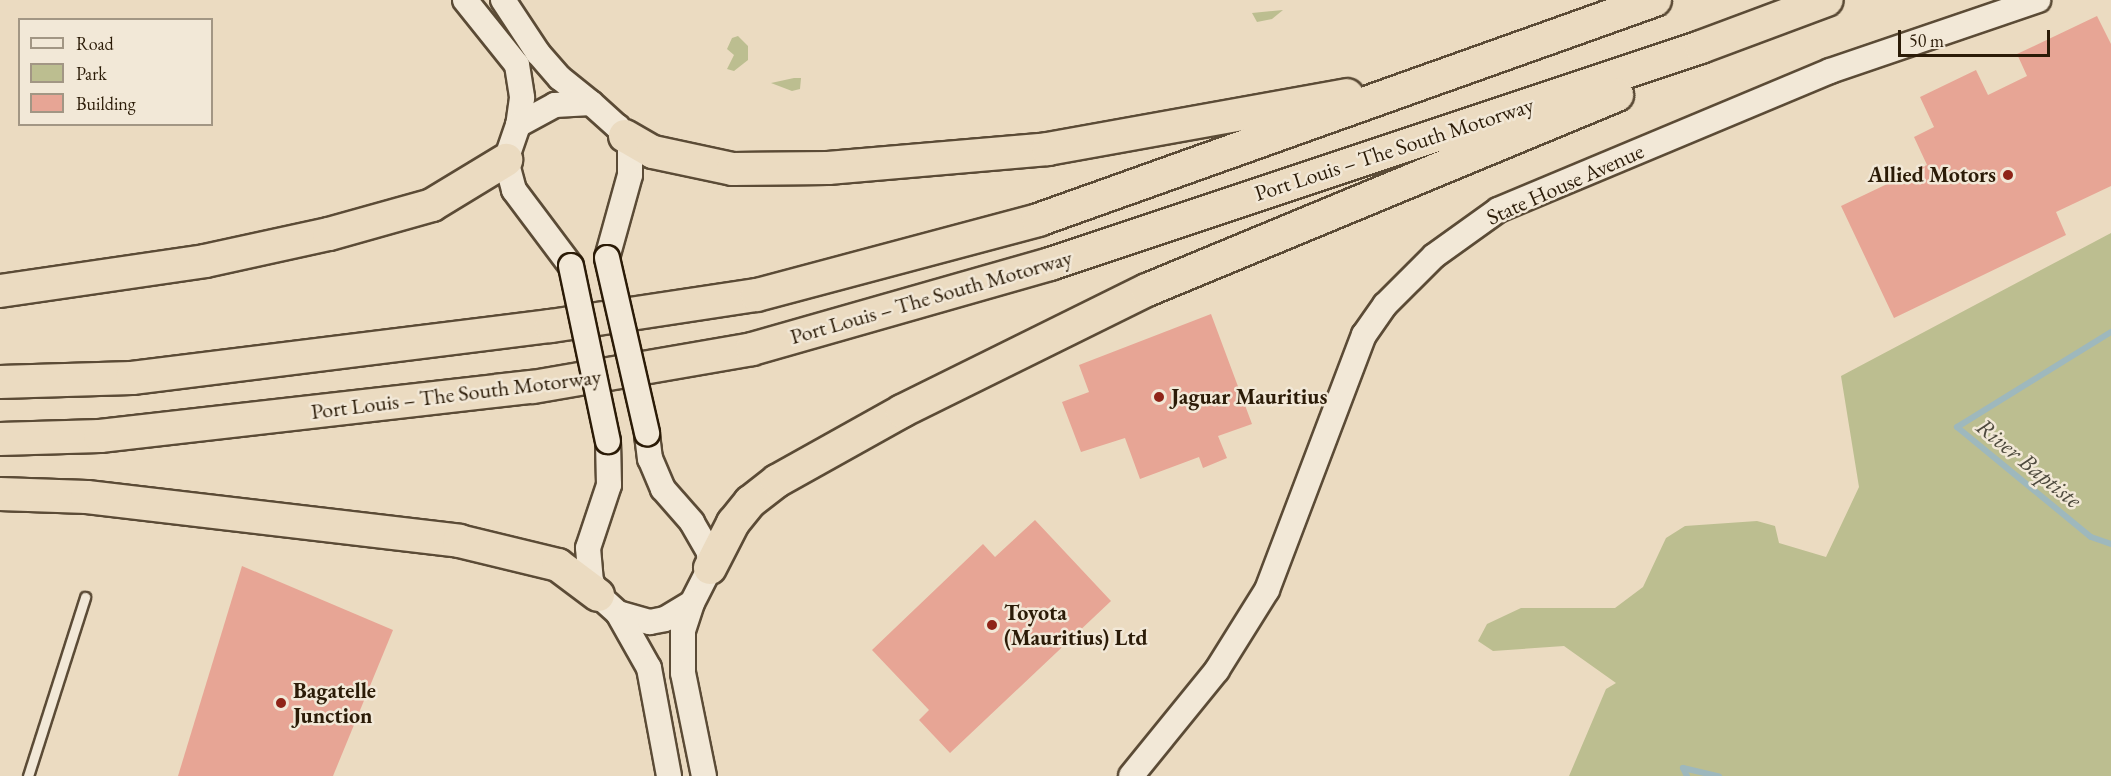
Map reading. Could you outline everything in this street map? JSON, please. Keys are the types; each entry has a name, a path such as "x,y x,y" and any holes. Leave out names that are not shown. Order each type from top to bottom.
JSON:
{"highway":[{"name":"Port Louis – The South Motorway","path":"0,382 132,378 551,326 757,295 1038,220 1443,78 1655,0"},
{"name":"Port Louis – The South Motorway","path":"0,440 100,436 533,387 752,350 1050,264 1701,47 1827,0"},
{"path":"710,568 733,523 750,502 777,481 902,411 1147,290 1618,94 1701,47"},
{"path":"626,136 653,152 733,169 828,168 1048,149 1443,78"},
{"path":"0,291 205,261 329,234 432,204 506,160"},
{"path":"0,494 87,497 459,541 558,566 608,604"}],"street":[{"path":"465,0 517,64 522,98 518,125 506,160 514,190 549,232 571,266 608,441 609,485 588,548 591,581 649,668 669,776"},
{"path":"503,0 560,78 591,102 626,136 632,158 630,175 607,258 650,459 663,489 702,537 709,552 710,568 692,603 683,631 683,673 704,776"},
{"name":"State House Avenue","path":"1131,776 1216,670 1267,590 1364,335 1385,305 1434,256 1509,205 1830,71 2038,0"},
{"path":"518,125 555,105 591,102"},
{"path":"608,604 650,622 665,619 692,603"}],"lane":[{"path":"512,0 520,10 526,34"},
{"path":"27,776 86,597"}],"green space":[{"path":"1283,10 1272,19 1257,22 1252,13"},
{"path":"738,36 748,46 748,60 734,71 727,69 734,55 727,49 732,38"},
{"path":"801,78 800,89 792,91 771,83"},
{"path":"2111,233 2111,776 1569,776 1606,689 1616,683 1564,646 1493,651 1478,641 1487,624 1521,608 1615,608 1643,587 1666,538 1685,526 1757,521 1775,526 1779,543 1826,557 1859,487 1841,376"}],"building":[{"name":"Allied Motors","path":"2097,16 2111,44 2111,186 2056,212 2066,235 1894,318 1841,206 1927,165 1914,137 1934,127 1920,97 1976,70 1988,95 2027,76 2017,54"},
{"name":"Jaguar Mauritius","path":"1211,314 1252,424 1218,436 1227,458 1203,468 1199,457 1140,479 1125,438 1081,452 1062,402 1089,392 1079,365"},
{"name":"Toyota (Mauritius) Ltd","path":"1035,520 1111,601 950,753 919,720 929,710 872,650 983,544 995,557"},
{"name":"Bagatelle Junction","path":"242,566 393,630 333,776 178,776"}],"waterway":[{"name":"River Baptiste","path":"2111,332 1957,427 2091,537 2111,544"},
{"name":"River Baptiste","path":"1687,776 1683,768 1719,776"}],"place":[{"name":"Allied Motors","path":"2008,175"},
{"name":"Jaguar Mauritius","path":"1159,397"},
{"name":"Toyota (Mauritius) Ltd","path":"992,625"},
{"name":"Bagatelle Junction","path":"281,703"}]}
